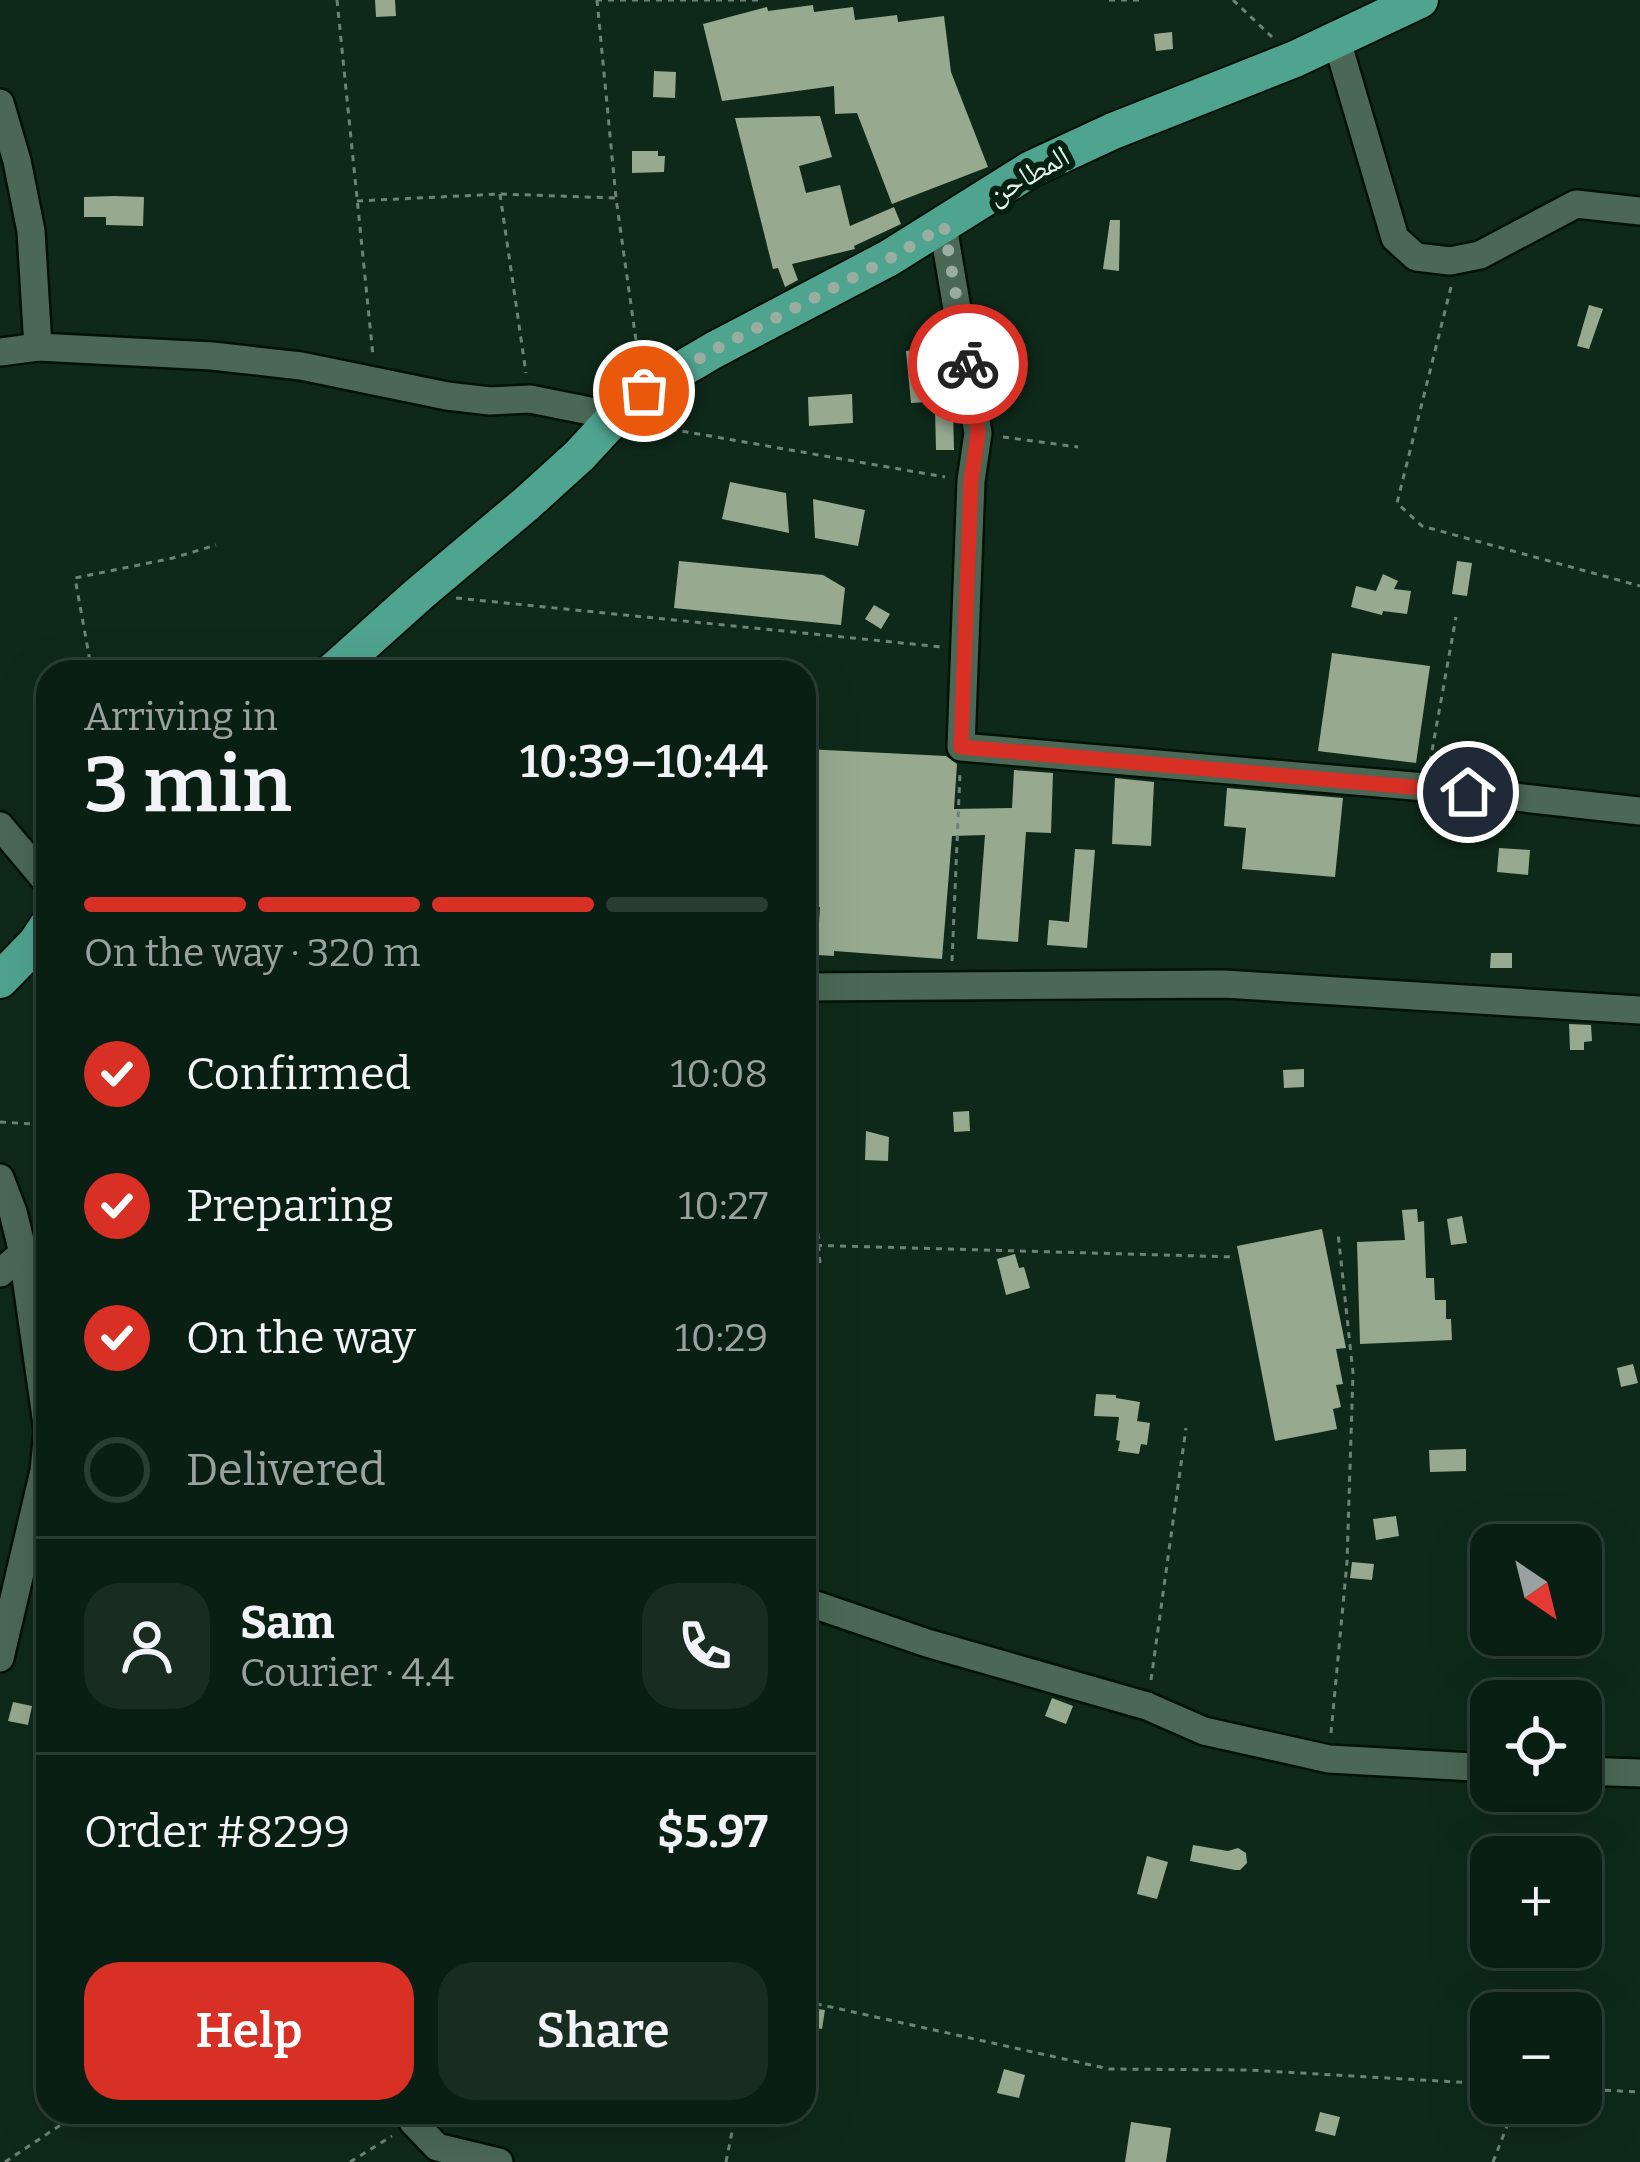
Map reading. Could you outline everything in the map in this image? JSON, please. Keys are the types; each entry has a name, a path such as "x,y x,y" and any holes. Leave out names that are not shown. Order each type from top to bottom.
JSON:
{"main road":[{"name":"المطاحن","path":"345,660 540,492 644,391 889,259 1031,169 1337,41 1420,0"},
{"path":"0,980 36,944"}],"street":[{"path":"1337,41 1395,238 1416,257 1450,261 1480,254 1576,204 1640,211"},
{"path":"0,103 31,232 38,346"},
{"path":"944,226 978,433 971,481 961,747 1425,787 1640,812"},
{"path":"0,352 38,346 212,356 301,366 468,399 530,399 612,418"},
{"path":"0,826 36,869"},
{"path":"816,987 1225,984 1640,1010"},
{"path":"0,1178 22,1253 36,1349"},
{"path":"0,1273 22,1253"},
{"path":"0,1658 36,1512"},
{"path":"816,1605 927,1643 1148,1706 1204,1732 1329,1759 1470,1767"},
{"path":"1602,1772 1640,1773"},
{"path":"419,2124 437,2147 499,2162"}],"path":[{"path":"337,0 376,382"},
{"path":"644,391 616,198 596,0 763,0"},
{"path":"1109,0 1143,0"},
{"path":"1233,0 1295,59"},
{"path":"355,201 500,194 616,198"},
{"path":"500,194 530,399"},
{"path":"1450,261 1451,286 1397,503 1422,526 1640,586"},
{"path":"612,418 971,481"},
{"path":"978,433 1078,447"},
{"path":"90,660 75,578 216,545"},
{"path":"419,594 964,649"},
{"path":"1425,787 1456,617"},
{"path":"951,986 961,747"},
{"path":"0,1122 36,1124"},
{"path":"816,1210 820,1264 816,1270"},
{"path":"1329,1759 1347,1562 1353,1372 1338,1233"},
{"path":"818,1246 1235,1257"},
{"path":"1148,1706 1186,1428"},
{"path":"816,2004 1109,2069 1470,2083"},
{"path":"1602,2090 1640,2092"},
{"path":"5,2162 62,2124"},
{"path":"350,2162 403,2124"},
{"path":"726,2162 734,2124"},
{"path":"1493,2162 1508,2124"}],"building":[{"path":"375,0 395,0 396,16 376,17"},
{"path":"813,5 814,12 853,7 855,20 897,15 898,22 944,16 951,72 988,167 892,204 857,113 835,114 834,86 722,101 703,24 767,7 768,11"},
{"path":"1172,32 1173,49 1156,51 1154,34"},
{"path":"654,71 676,72 675,98 653,97"},
{"path":"820,116 832,157 799,166 806,193 840,185 850,226 894,207 901,224 855,249 792,264 798,280 785,287 778,268 773,269 735,118"},
{"path":"632,151 658,151 658,156 665,156 664,172 632,173"},
{"path":"84,197 144,197 143,226 106,225 106,217 84,217"},
{"path":"1110,220 1120,220 1119,271 1103,269"},
{"path":"1589,305 1603,309 1589,349 1577,346"},
{"path":"939,348 944,401 911,403 906,351"},
{"path":"852,394 853,423 809,426 808,397"},
{"path":"935,409 953,409 954,450 936,450"},
{"path":"730,482 786,493 789,533 722,519"},
{"path":"813,499 865,510 858,546 815,538"},
{"path":"679,561 823,575 845,588 841,625 674,608"},
{"path":"1457,561 1472,563 1467,596 1452,594"},
{"path":"1383,574 1398,581 1394,589 1411,591 1407,614 1383,611 1382,615 1351,607 1356,586 1376,591"},
{"path":"874,605 890,614 881,629 865,619"},
{"path":"1332,653 1430,666 1416,763 1318,751"},
{"path":"816,750 946,756 957,764 954,809 1012,808 1014,770 1053,773 1051,833 1026,832 1018,942 977,939 985,835 952,836 942,959 834,951 834,956 817,955 820,907 816,907"},
{"path":"1115,778 1154,782 1151,846 1112,844"},
{"path":"1227,788 1343,798 1335,877 1242,869 1246,828 1224,826"},
{"path":"1499,848 1530,850 1528,875 1497,872"},
{"path":"1075,849 1095,850 1087,948 1047,945 1049,920 1069,922"},
{"path":"1491,953 1512,953 1512,968 1490,968"},
{"path":"1569,1024 1591,1025 1592,1041 1584,1042 1584,1050 1570,1050"},
{"path":"1304,1069 1304,1087 1284,1088 1283,1070"},
{"path":"969,1111 970,1131 954,1132 953,1112"},
{"path":"866,1131 889,1137 888,1161 865,1160"},
{"path":"1417,1209 1418,1222 1424,1221 1426,1278 1434,1278 1435,1300 1446,1300 1452,1340 1360,1344 1357,1242 1405,1240 1402,1210"},
{"path":"1462,1216 1467,1243 1451,1245 1447,1219"},
{"path":"1322,1229 1346,1348 1336,1349 1343,1384 1336,1385 1341,1407 1333,1409 1337,1429 1275,1441 1237,1246"},
{"path":"1015,1254 1030,1288 1006,1295 997,1259"},
{"path":"1633,1364 1638,1383 1621,1387 1617,1368"},
{"path":"1096,1394 1140,1402 1137,1421 1150,1423 1147,1445 1141,1444 1139,1454 1118,1451 1119,1417 1094,1416"},
{"path":"1466,1449 1466,1471 1430,1472 1429,1450"},
{"path":"1396,1516 1399,1536 1376,1540 1373,1519"},
{"path":"1352,1562 1374,1564 1372,1580 1350,1578"},
{"path":"1052,1698 1073,1706 1066,1724 1045,1716"},
{"path":"13,1702 32,1706 28,1725 8,1721"},
{"path":"1193,1845 1228,1851 1238,1848 1246,1853 1247,1863 1235,1870 1190,1861"},
{"path":"1147,1856 1168,1862 1157,1899 1137,1894"},
{"path":"816,2009 825,2010 822,2029 816,2028"},
{"path":"1004,2069 1025,2075 1019,2098 997,2093"},
{"path":"1320,2112 1340,2117 1335,2136 1315,2131"},
{"path":"1131,2122 1171,2128 1166,2162 1125,2162"}],"way so far":[{"path":"644,391 944,226 968,364"}],"route":[{"path":"968,364 978,433 971,481 961,747 1468,792"}]}
